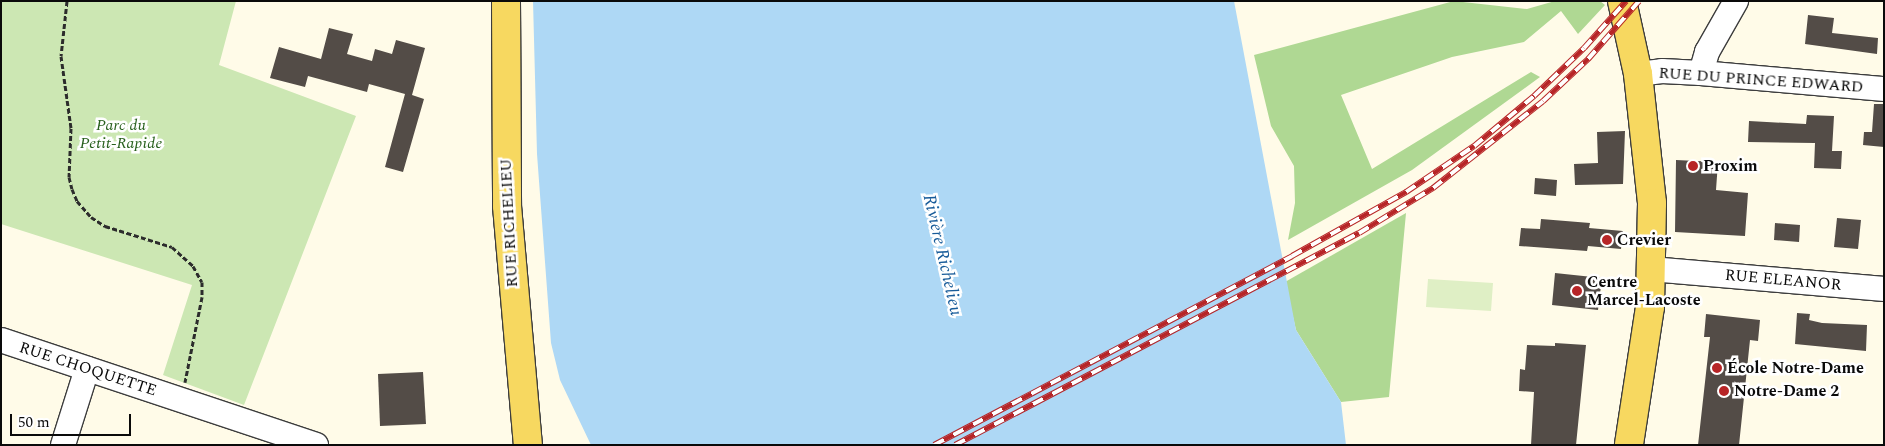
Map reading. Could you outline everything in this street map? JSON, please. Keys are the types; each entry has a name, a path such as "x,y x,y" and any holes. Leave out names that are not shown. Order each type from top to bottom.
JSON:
{"main road":[{"name":"RUE RICHELIEU","path":"506,1 507,206 528,445"},
{"path":"1622,1 1638,74 1652,203 1652,269 1645,354 1629,445"}],"street":[{"path":"1701,73 1707,52 1736,1"},
{"name":"RUE DU PRINCE EDWARD","path":"1638,74 1662,71 1701,73 1884,89"},
{"name":"RUE ELEANOR","path":"1652,269 1884,289"},
{"name":"RUE CHOQUETTE","path":"1,340 316,445"},
{"path":"63,445 86,369"}],"path":[{"path":"67,1 61,56 71,128 69,177 77,201 91,218 105,226 162,243 183,254 202,282 195,341 178,399"}],"green space":[{"name":"Parc du Petit-Rapide","path":"1,1 236,1 219,65 356,116 244,405 163,375 192,285 1,224"},
{"path":"1454,1 1527,9 1555,1 1600,1 1605,5 1578,34 1561,11 1524,42 1452,57 1341,95 1372,169 1531,72 1540,77 1412,170 1288,240 1295,203 1294,166 1271,126 1254,55"},
{"path":"1406,213 1389,397 1341,402 1296,330 1285,282"},
{"path":"1428,279 1493,283 1491,311 1426,307"}],"water":[{"name":"Rivière Richelieu","path":"533,1 1234,1 1296,330 1341,402 1346,445 591,445 560,380 551,343 537,154"}],"building":[{"path":"1808,15 1834,18 1832,33 1878,38 1877,54 1805,44"},
{"path":"329,28 353,34 347,54 372,61 375,49 392,54 396,40 425,48 412,95 424,99 403,172 385,167 405,94 369,84 367,92 308,76 305,87 270,78 279,47 321,59"},
{"path":"1874,104 1884,104 1884,147 1863,145 1864,132 1872,132"},
{"path":"1807,115 1834,116 1832,151 1842,151 1841,169 1814,168 1815,143 1748,142 1749,121 1806,124"},
{"path":"1625,131 1623,184 1575,185 1574,164 1598,163 1597,132"},
{"path":"1676,160 1718,162 1716,190 1748,193 1745,236 1675,232"},
{"path":"1535,178 1557,180 1556,196 1534,194"},
{"path":"1837,218 1861,220 1858,249 1834,247"},
{"path":"1541,219 1590,223 1589,228 1623,231 1621,249 1588,246 1587,251 1519,246 1521,228 1540,229"},
{"path":"1775,223 1800,225 1799,242 1774,240"},
{"name":"Centre Marcel-Lacoste","path":"1555,273 1602,278 1598,310 1552,305"},
{"path":"1797,313 1810,314 1809,320 1822,323 1867,325 1866,351 1795,344"},
{"name":"Notre-Dame 2","path":"1706,314 1760,320 1758,341 1750,340 1739,445 1698,445 1710,337 1704,337"},
{"path":"1555,343 1586,345 1576,445 1531,445 1534,392 1519,391 1520,369 1525,370 1527,345 1555,346"},
{"path":"423,372 426,424 380,426 378,374"}],"railway":[{"path":"934,445 1292,256 1406,192 1474,146 1534,96 1584,48 1626,1"},
{"path":"955,445 1359,233 1433,188 1543,101 1588,59 1639,1"}],"place":[{"name":"Proxim","path":"1693,166"},
{"name":"Crevier","path":"1607,240"},
{"name":"Centre Marcel-Lacoste","path":"1577,291"},
{"name":"École Notre-Dame","path":"1717,368"},
{"name":"Notre-Dame 2","path":"1724,391"}]}
